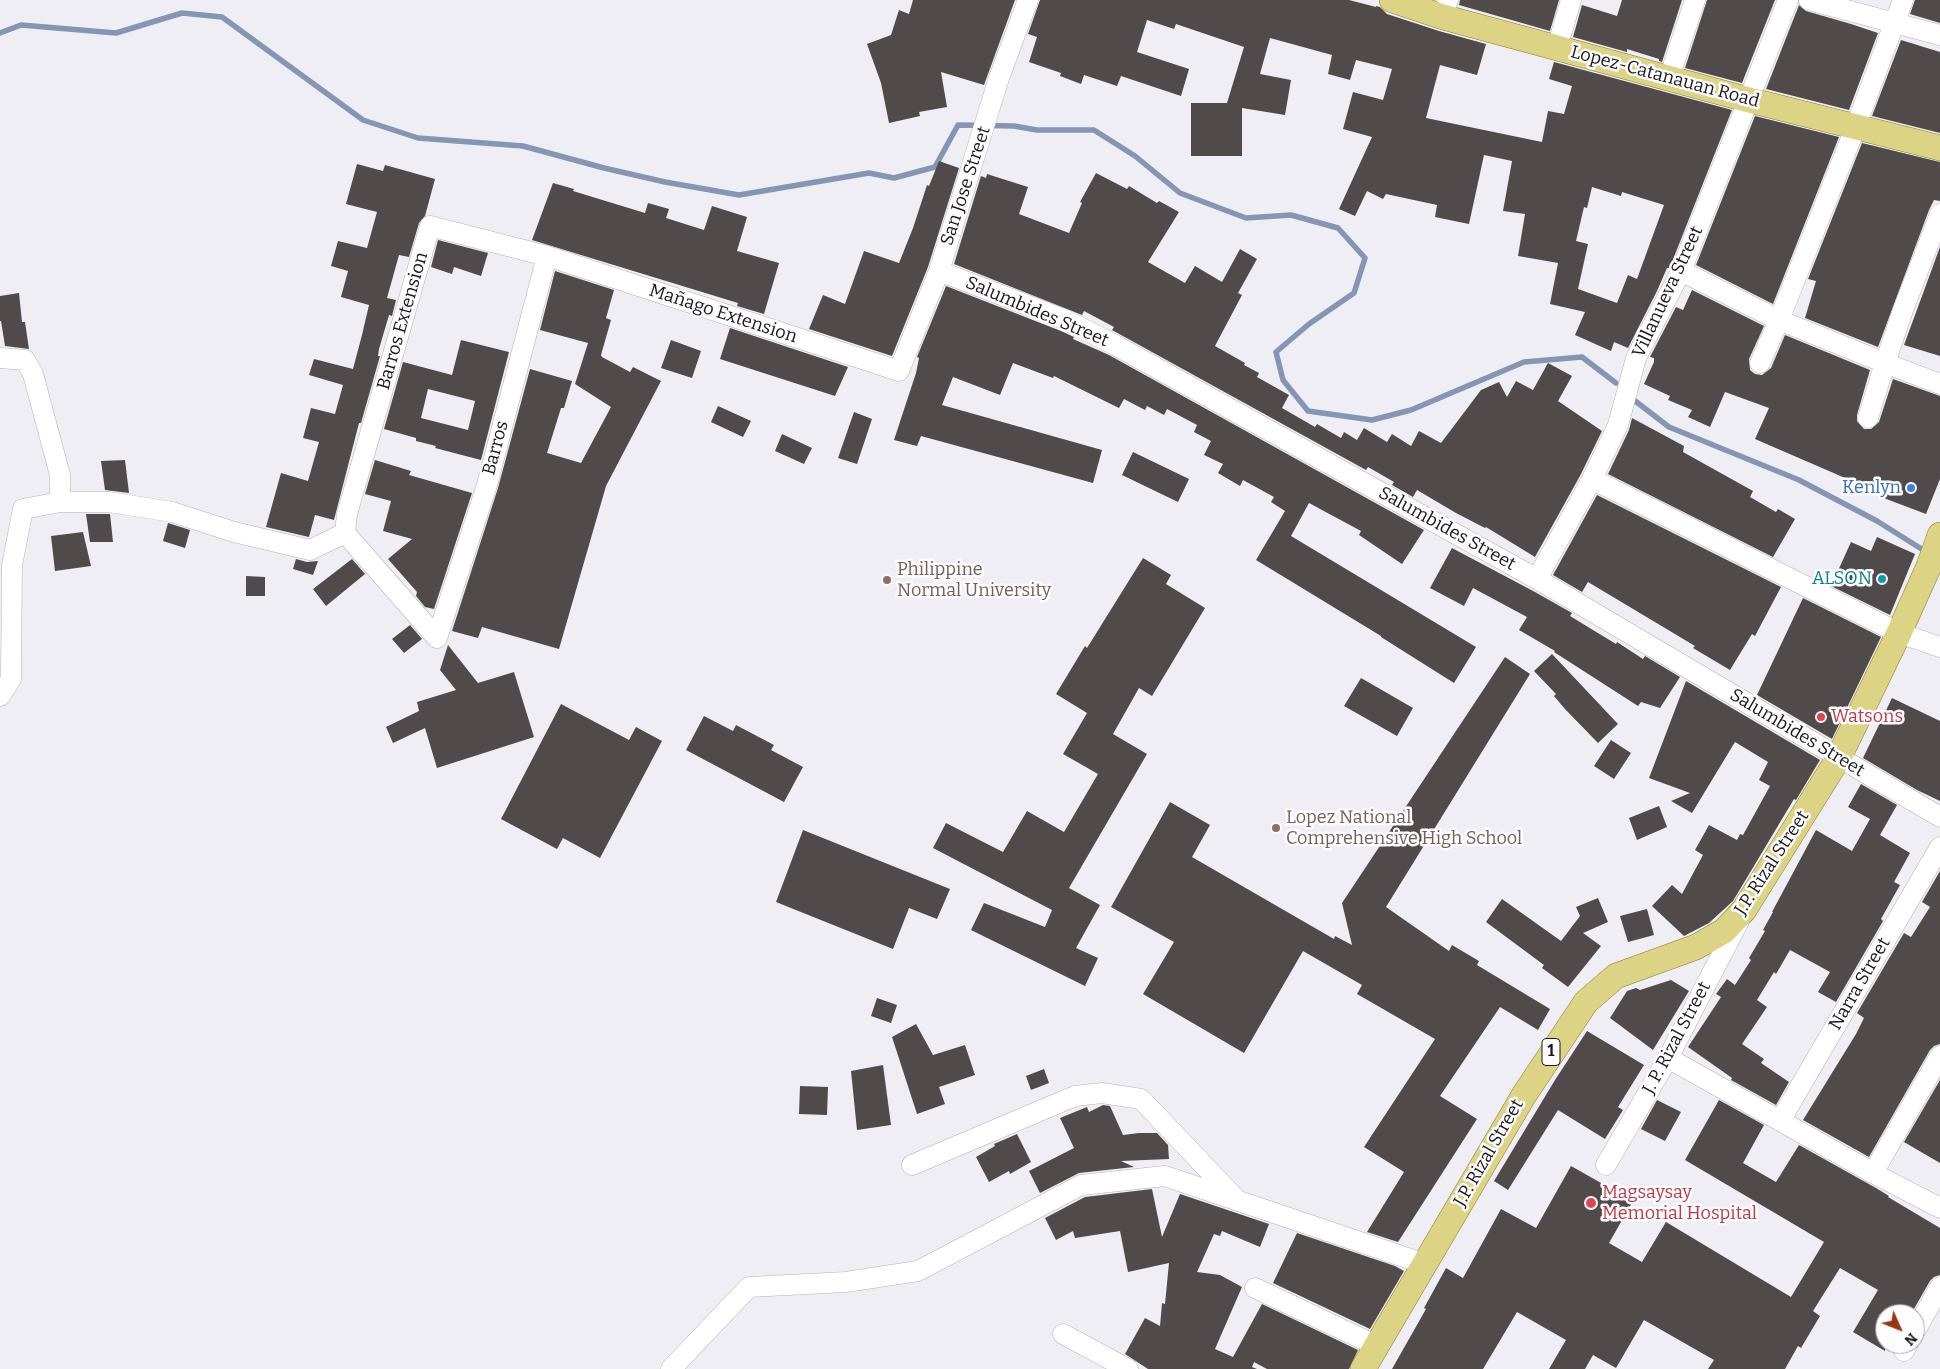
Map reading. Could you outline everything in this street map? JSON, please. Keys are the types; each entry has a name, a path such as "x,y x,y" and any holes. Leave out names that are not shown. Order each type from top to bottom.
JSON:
{"main road":[{"name":"Lopez-Catanauan Road","path":"1392,0 1446,8 1558,48 1750,100 1940,148"},
{"name":"J.P. Rizal Street","path":"1363,1369 1524,1094 1586,1002 1616,976 1696,947 1724,931 1744,910 1838,758 1929,566 1940,535"}],"street":[{"name":"San Jose Street","path":"899,371 939,271 999,78 1028,0"},
{"path":"1558,48 1571,0"},
{"path":"1669,78 1695,0"},
{"name":"Villanueva Street","path":"1537,579 1592,479 1618,425 1636,358 1681,271 1788,0"},
{"path":"1808,0 1940,35"},
{"path":"1760,363 1856,126 1903,0"},
{"name":"Barros Extension","path":"345,533 347,514 430,226 547,256"},
{"path":"1868,418 1903,310 1938,227"},
{"name":"Mañago Extension","path":"547,256 899,371"},
{"name":"Barros","path":"345,533 437,638 487,484 547,256"},
{"name":"Salumbides Street","path":"939,271 1066,320 1115,345 1537,579 1940,817"},
{"path":"1681,271 1779,320 1940,384"},
{"path":"0,358 25,360 32,374 60,475 60,502"},
{"path":"1592,479 1898,633 1940,647"},
{"path":"0,696 11,679 12,565 23,509 60,502 109,502 172,512 234,532 310,550 345,533"},
{"name":"Narra Street","path":"1780,1120 1940,848"},
{"name":"J. P. Rizal Street","path":"1606,1165 1668,1058 1744,910"},
{"path":"1873,1173 1940,1056"},
{"path":"1668,1058 1873,1173 1940,1208"},
{"path":"912,1165 1075,1096 1102,1093 1141,1099 1238,1201"},
{"path":"671,1369 749,1288 846,1282 918,1271 1081,1185 1165,1176 1425,1264"},
{"path":"1925,1313 1940,1287"},
{"path":"1256,1288 1377,1346"},
{"path":"1063,1334 1128,1369"}],"building":[{"path":"913,0 1015,0 984,85 941,72 947,107 919,112 920,116 889,123 881,83 867,44 891,35 899,10 909,14"},
{"path":"1040,0 1349,0 1380,7 1387,14 1486,44 1477,75 1440,65 1426,118 1542,142 1548,111 1564,114 1572,86 1549,79 1554,62 1732,110 1669,268 1667,268 1628,348 1614,342 1611,351 1575,335 1585,312 1550,304 1558,263 1518,256 1525,214 1503,211 1512,161 1484,155 1469,224 1435,217 1437,205 1386,194 1383,199 1367,191 1355,216 1339,209 1372,137 1343,129 1353,92 1383,100 1392,69 1356,60 1350,80 1328,74 1332,55 1270,38 1260,74 1291,80 1285,115 1242,108 1242,156 1191,156 1191,103 1227,103 1244,47 1176,24 1174,29 1147,20 1137,52 1189,69 1181,96 1121,76 1117,86 1084,75 1081,84 1060,76 1061,73 1029,62 1037,37 1028,34","holes":["1592,187 1621,196 1622,192 1664,205 1637,279 1628,275 1617,303 1578,289 1588,244 1576,241 1584,207 1587,208"]},
{"path":"1460,0 1559,0 1550,31 1459,5"},
{"path":"1622,0 1682,0 1662,62 1659,59 1627,49 1627,52 1573,37 1582,5 1617,16"},
{"path":"1707,0 1775,0 1742,83 1685,68"},
{"path":"1915,0 1940,0 1940,23 1910,14"},
{"path":"1799,5 1806,11 1878,33 1849,110 1766,89"},
{"path":"1901,40 1940,52 1940,133 1872,116"},
{"path":"1755,116 1839,137 1773,304 1696,265"},
{"path":"1862,143 1940,162 1940,201 1934,200 1929,210 1878,347 1805,318 1816,281 1808,279"},
{"path":"939,161 959,168 928,267 892,356 809,329 823,295 845,304 864,251 899,263 927,185 929,186"},
{"path":"357,164 383,171 385,165 435,179 425,216 419,223 409,257 399,255 387,298 396,300 392,316 389,315 379,349 378,356 380,356 361,423 359,423 334,520 315,515 309,537 266,527 281,473 308,481 319,442 303,438 311,408 335,414 343,385 309,375 314,359 353,369 362,335 369,305 341,297 348,271 331,266 338,241 367,248 377,212 346,204"},
{"path":"1096,173 1127,189 1129,186 1157,203 1159,201 1179,212 1148,262 1185,283 1195,266 1222,282 1240,249 1257,259 1238,293 1242,295 1215,346 1259,373 1257,377 1289,395 1282,408 1315,427 1317,424 1341,438 1344,432 1357,440 1364,428 1387,442 1392,434 1411,446 1419,431 1441,443 1481,390 1499,382 1507,397 1516,381 1533,390 1548,363 1572,376 1558,401 1602,431 1581,474 1535,557 1486,527 1456,513 1417,490 1413,497 1392,485 1394,482 1368,467 1366,470 1112,330 1114,327 1084,311 1082,315 954,264 981,176 986,178 987,174 1028,187 1019,214 1069,233 1082,203 1080,202"},
{"path":"553,183 645,213 648,203 669,209 666,218 704,230 712,206 747,217 737,251 779,263 764,314 737,306 738,303 532,240"},
{"path":"438,240 488,253 481,276 454,267 452,274 431,267"},
{"path":"1940,247 1940,356 1904,345"},
{"path":"555,271 614,290 606,318 611,320 602,357 630,372 633,367 661,381 606,486 559,649 482,627 478,638 452,631 498,488 530,369 572,381 564,408 561,408 547,453 581,463 611,407 575,384 588,343 540,330"},
{"path":"946,286 1074,337 1073,339 1109,355 1424,530 1402,564 1359,535 1361,531 1309,503 1291,536 1476,647 1454,683 1256,560 1285,511 1271,502 1274,497 1243,480 1240,486 1218,473 1223,464 1204,455 1211,441 1194,432 1197,425 1167,409 1164,415 1147,406 1145,410 1124,399 1119,408 1054,376 1053,378 1013,363 1000,395 953,377 942,405 1102,450 1093,483 921,436 917,446 894,440 916,373 919,358 917,357"},
{"path":"1692,290 1764,326 1749,359 1750,370 1755,374 1762,375 1771,368 1785,335 1870,370 1857,415 1857,421 1864,429 1871,429 1879,422 1893,379 1940,396 1940,479 1926,514 1881,497 1882,494 1755,439 1769,408 1725,392 1710,427 1688,417 1692,410 1668,400 1670,396 1644,384 1654,362 1654,358 1650,357 1676,307 1683,310"},
{"path":"19,293 22,322 25,322 29,349 5,346 0,321 0,296"},
{"path":"730,328 848,367 835,396 720,359"},
{"path":"461,340 509,352 481,460 435,448 436,446 416,441 416,438 384,429 403,362 452,375","holes":["428,389 475,401 468,430 421,418"]},
{"path":"671,340 701,351 692,378 661,368"},
{"path":"718,406 751,421 743,437 711,422"},
{"path":"854,412 872,419 857,464 838,458"},
{"path":"1632,418 1684,446 1683,452 1753,491 1750,497 1776,512 1778,509 1795,519 1773,557 1608,474 1629,430"},
{"path":"782,434 812,448 804,464 775,451"},
{"path":"1133,452 1189,479 1178,502 1122,475"},
{"path":"125,460 129,493 105,490 101,461"},
{"path":"375,460 411,471 409,475 472,493 434,609 425,607 416,596 417,592 388,559 412,539 383,531 391,501 365,494"},
{"path":"1597,495 1781,587 1755,636 1752,634 1730,670 1693,648 1695,646 1588,582 1582,592 1553,575"},
{"path":"86,514 110,514 113,542 90,542"},
{"path":"168,523 190,530 185,548 163,541"},
{"path":"83,532 91,566 55,571 51,536"},
{"name":"ALSON","path":"1877,537 1915,554 1890,615 1831,586 1851,542 1871,551"},
{"path":"1452,548 1572,613 1570,616 1616,644 1617,642 1643,659 1645,656 1680,677 1660,708 1641,702 1638,706 1555,651 1519,630 1527,617 1473,588 1464,606 1430,588"},
{"path":"1143,558 1171,575 1166,584 1205,608 1152,696 1139,688 1113,734 1147,754 1069,888 1100,905 1076,948 1098,958 1085,986 971,930 984,903 1045,927 1052,910 933,848 946,823 1003,852 1027,811 1064,832 1098,774 1063,754 1087,713 1056,694"},
{"path":"296,559 307,562 318,561 313,575 293,569"},
{"path":"352,559 365,574 326,606 313,589"},
{"path":"246,576 265,577 265,596 246,596"},
{"path":"1803,598 1881,637 1832,739 1757,695"},
{"path":"410,625 422,639 404,653 392,639"},
{"path":"448,645 478,683 514,672 534,737 437,768 425,728 393,743 386,727 419,711 417,702 456,690 440,670"},
{"path":"1552,654 1618,724 1598,743 1565,709 1554,696 1556,694 1534,671"},
{"path":"1505,657 1530,674 1386,907 1449,951 1452,945 1479,961 1477,965 1550,1009 1538,1030 1500,1007 1440,1096 1477,1119 1398,1242 1367,1232 1404,1172 1364,1147 1435,1039 1357,994 1362,985 1303,951 1244,1053 1143,994 1174,942 1111,907 1170,802 1210,825 1192,857 1334,939 1335,936 1352,945 1342,903"},
{"path":"1361,678 1413,708 1397,736 1344,706"},
{"path":"1686,681 1820,760 1796,800 1794,799 1733,901 1709,923 1684,936 1652,906 1672,885 1682,894 1703,855 1695,850 1709,825 1737,840 1740,834 1743,835 1770,786 1759,780 1768,762 1735,742 1692,813 1671,801 1690,793 1649,778"},
{"path":"1892,698 1940,721 1940,801 1917,790 1863,758"},
{"path":"561,704 629,740 636,727 662,741 600,858 563,838 557,849 501,819"},
{"path":"704,716 733,731 736,725 774,745 771,750 803,767 784,802 686,750"},
{"path":"1611,740 1631,753 1614,779 1594,766"},
{"path":"1861,784 1897,805 1880,835 1910,853 1894,882 1900,885 1881,919 1883,921 1836,1002 1818,992 1830,972 1790,950 1776,974 1774,972 1757,1000 1767,1007 1742,1044 1764,1059 1761,1063 1789,1082 1776,1105 1731,1080 1732,1078 1688,1047 1721,997 1716,994 1727,979 1735,985 1751,960 1749,958 1765,931 1763,930 1772,912 1816,830 1852,851 1870,819 1848,807"},
{"path":"1659,806 1667,827 1637,840 1629,818"},
{"path":"803,830 950,889 937,919 909,908 893,949 776,902"},
{"path":"1940,871 1940,1044 1930,1050 1869,1157 1803,1120 1856,1034 1864,1018 1857,1013 1904,933 1911,937 1930,907 1922,902"},
{"path":"1598,898 1608,922 1583,933 1601,946 1568,987 1542,968 1544,965 1486,922 1502,899 1561,941 1580,916 1576,907"},
{"path":"1647,909 1654,935 1628,942 1620,916"},
{"path":"1671,980 1689,991 1653,1050 1610,1018 1627,991 1636,988 1640,990"},
{"path":"877,998 897,1005 891,1023 871,1016"},
{"path":"916,1024 933,1055 965,1045 975,1075 939,1087 945,1104 917,1114 892,1037"},
{"path":"1587,1031 1644,1065 1618,1107 1623,1110 1605,1139 1558,1110 1508,1190 1494,1181"},
{"path":"883,1065 891,1125 857,1130 851,1071"},
{"path":"1044,1069 1049,1083 1031,1090 1026,1076"},
{"path":"1940,1080 1940,1163 1904,1142"},
{"path":"800,1086 828,1087 827,1115 799,1114"},
{"path":"1657,1100 1681,1112 1665,1141 1641,1129"},
{"path":"1719,1100 1764,1125 1743,1163 1776,1182 1799,1145 1876,1188 1940,1228 1940,1275 1930,1281 1917,1304 1875,1304 1875,1345 1853,1332 1878,1290 1840,1268 1813,1311 1820,1316 1801,1348 1798,1346 1785,1369 1708,1369 1714,1360 1644,1320 1616,1368 1593,1355 1585,1369 1549,1369 1566,1340 1517,1312 1483,1369 1392,1369 1426,1309 1424,1308 1446,1268 1463,1278 1501,1209 1536,1228 1571,1166 1633,1201 1609,1243 1642,1262 1666,1222 1791,1297 1824,1242 1685,1160"},
{"path":"1103,1105 1110,1106 1123,1135 1157,1133 1168,1145 1169,1159 1121,1161 1134,1167 1079,1173 1040,1193 1029,1171 1074,1148 1060,1118 1087,1107 1089,1112"},
{"path":"1017,1134 1031,1162 1010,1174 1009,1171 989,1182 976,1157 995,1146 994,1144"},
{"path":"1152,1189 1162,1237 1180,1194 1269,1224 1260,1247 1222,1231 1220,1236 1214,1234 1197,1272 1220,1275 1242,1287 1215,1349 1233,1357 1262,1304 1358,1350 1349,1369 1267,1369 1254,1362 1252,1367 1257,1369 1148,1369 1125,1354 1145,1318 1160,1326 1162,1303 1165,1304 1169,1263 1128,1272 1120,1231 1075,1238 1073,1231 1056,1240 1045,1218 1085,1197"},
{"path":"1297,1233 1395,1266 1404,1271 1370,1329 1273,1283"}],"waterway":[{"path":"0,33 21,25 116,33 182,13 222,17 363,120 418,138 523,146 665,182 739,195 869,173 894,178 935,167 958,125 1014,126 1037,130 1094,130 1135,156 1180,193 1246,218 1291,215 1338,228 1365,258 1354,293 1309,324 1276,352 1283,380 1308,411 1372,420 1411,410 1524,362 1582,357 1616,383"},
{"path":"1630,397 1669,427 1799,480 1877,521 1929,552"}],"place":[{"name":"Kenlyn","path":"1911,488"},
{"name":"ALSON","path":"1882,579"},
{"name":"Philippine Normal University","path":"887,580"},
{"name":"Watsons","path":"1821,717"},
{"name":"Lopez National Comprehensive High School","path":"1276,828"},
{"name":"Magsaysay Memorial Hospital","path":"1591,1203"}]}
